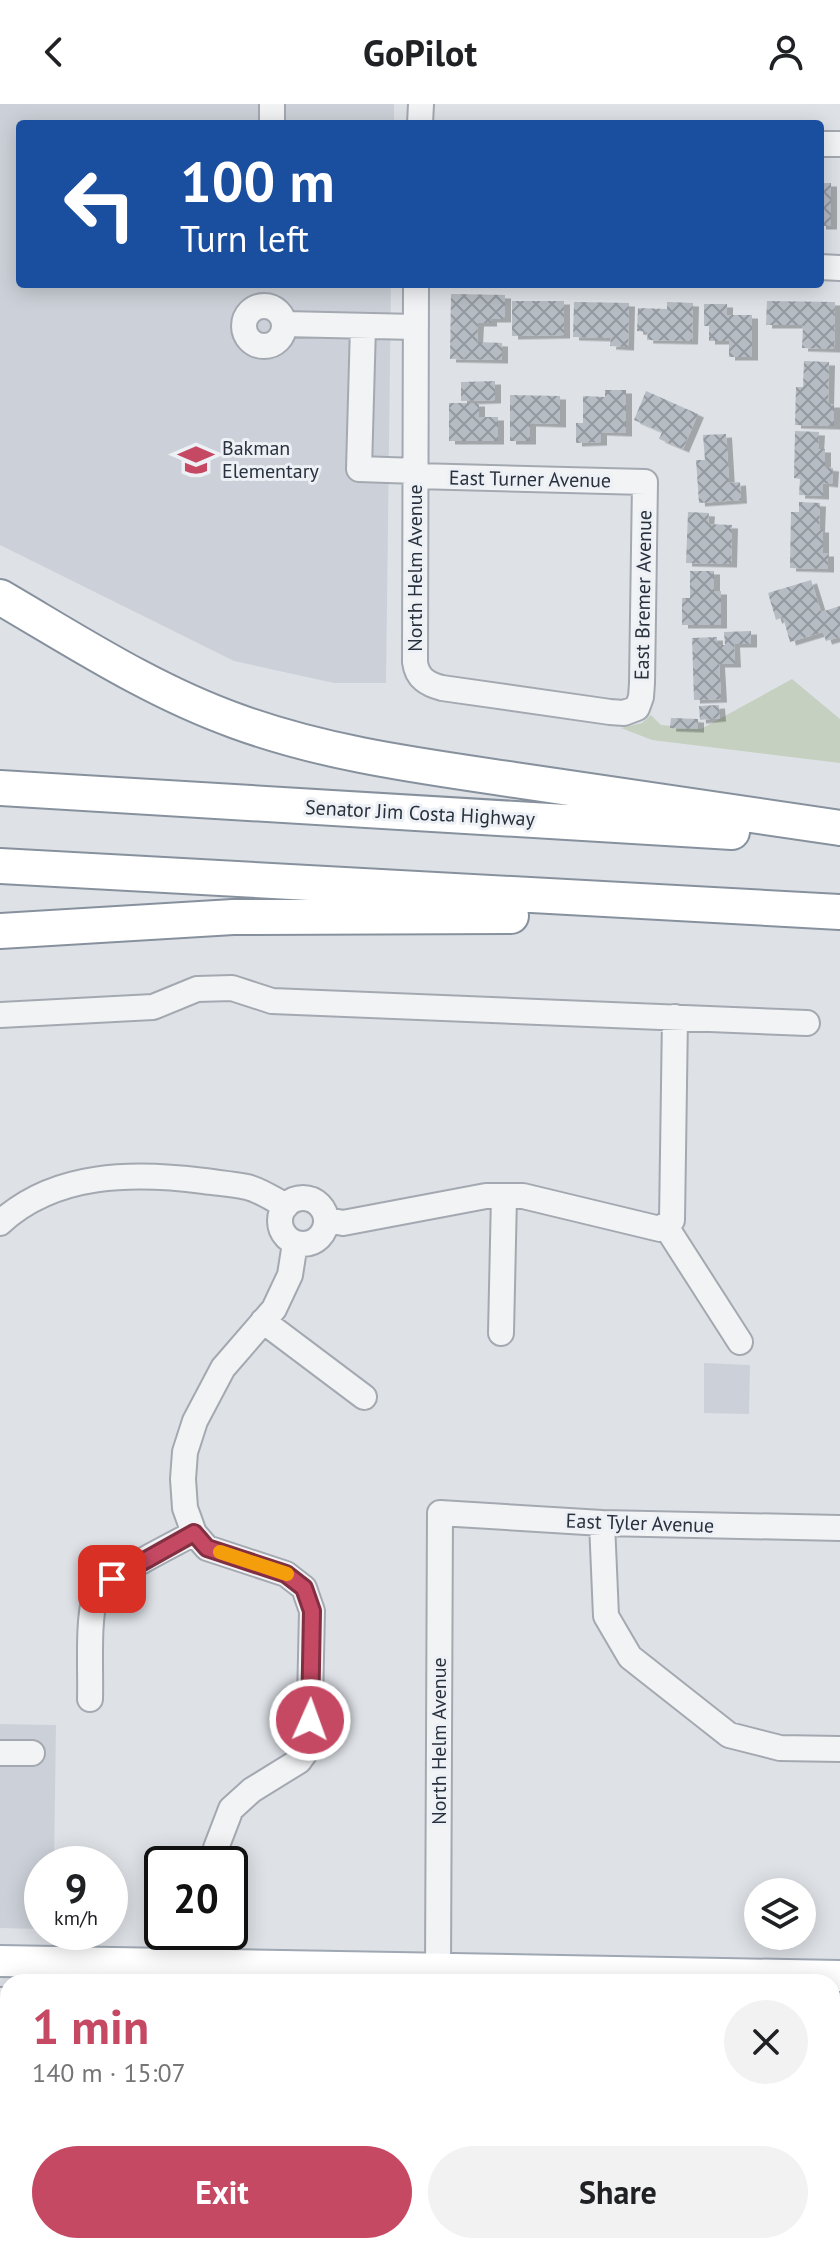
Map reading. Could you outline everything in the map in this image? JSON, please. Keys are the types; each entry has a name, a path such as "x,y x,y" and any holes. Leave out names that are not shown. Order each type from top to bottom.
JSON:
{"highway":[{"path":"0,597 136,677 234,721 288,739 401,763 840,828"},
{"name":"Senator Jim Costa Highway","path":"0,788 840,838"},
{"path":"0,866 840,914"},
{"path":"0,931 233,917 840,914"}],"main road":[{"path":"0,1961 214,1965 379,1974"},
{"path":"405,1974 438,1970 706,1974"}],"street":[{"name":"North Helm Avenue","path":"416,288 416,672 422,680 442,688 610,712 624,713 637,708"},
{"path":"265,295 284,324 281,337 264,346 252,342 245,331 246,318 265,295"},
{"path":"284,324 416,327"},
{"name":"East Turner Avenue","path":"363,326 359,469 645,482"},
{"name":"East Bremer Avenue","path":"637,708 642,683 645,482"},
{"path":"0,1015 153,1007 197,989 232,988 272,1001 807,1023"},
{"path":"327,1220 343,1223 486,1196 523,1196 660,1229 672,1220 675,1017"},
{"path":"0,1223 50,1190 109,1177 168,1177 249,1187 286,1206"},
{"path":"501,1333 504,1196"},
{"path":"307,1198 321,1206 327,1220 317,1240 303,1245 289,1240 280,1227 281,1212 286,1206 292,1201 307,1198"},
{"path":"665,1225 740,1342"},
{"path":"215,1846 231,1809 252,1790 299,1761 309,1747 312,1611 304,1588 286,1574 207,1548 194,1533 185,1508 185,1452 195,1421 223,1368 274,1309 290,1275 295,1243"},
{"path":"263,1321 364,1397"},
{"name":"North Helm Avenue","path":"438,1970 440,1513"},
{"name":"East Tyler Avenue","path":"440,1513 602,1523 840,1528"},
{"path":"602,1523 606,1616 630,1657 729,1735 780,1748 840,1749"},
{"path":"90,1699 91,1623 96,1593 112,1579 194,1533"},
{"path":"0,1753 32,1753"},
{"path":"179,1950 179,1964"},
{"path":"214,1950 214,1965"}],"shaded area":[{"name":"Bakman Elementary","path":"0,104 394,104 394,120 16,120 16,288 391,288 386,683 334,683 234,661 0,545"},
{"path":"704,1363 750,1365 749,1414 704,1413"},
{"path":"0,1724 56,1725 54,1846 24,1846 24,1929 0,1928"}],"green space":[{"path":"792,679 840,719 840,763 652,740 621,728 642,723 651,715 661,725 701,729"}],"building":[{"path":"824,183 831,183 831,226 824,226"},
{"path":"451,294 505,295 505,319 478,323 477,342 502,343 502,360 450,359"},
{"path":"512,301 564,301 564,335 512,336"},
{"path":"767,301 835,302 834,349 802,348 803,325 766,325"},
{"path":"574,302 629,303 628,347 610,346 611,338 573,337"},
{"path":"667,302 693,303 692,341 647,340 648,332 637,331 638,308 667,309"},
{"path":"704,304 727,304 727,315 752,315 752,357 729,357 729,341 709,341 709,326 704,326"},
{"path":"804,361 829,362 828,404 834,404 834,426 795,425 796,387 803,387"},
{"path":"495,381 495,400 461,401 461,382"},
{"path":"605,390 626,390 626,433 601,432 601,442 576,443 576,423 583,423 583,396 605,397"},
{"path":"646,391 698,414 683,449 659,439 662,432 634,420"},
{"path":"510,395 560,396 560,424 530,423 530,441 510,441"},
{"path":"449,403 479,403 479,417 498,417 498,441 449,441"},
{"path":"795,431 819,432 818,449 825,449 825,467 833,468 832,484 823,483 823,496 799,495 800,479 794,478"},
{"path":"726,434 729,483 740,482 741,500 699,503 696,460 705,460 703,435"},
{"path":"799,502 820,503 819,529 823,529 823,553 828,553 828,569 790,568 791,512 799,512"},
{"path":"688,512 709,513 708,524 732,525 731,564 686,563"},
{"path":"690,571 714,571 714,591 721,591 721,625 682,625 682,598 690,598"},
{"path":"811,580 821,612 840,606 840,637 826,641 823,632 790,642 783,617 776,620 768,593"},
{"path":"751,631 751,644 734,644 735,664 719,664 721,699 694,700 692,638 717,637 717,645 725,645 724,632"},
{"path":"719,705 720,718 700,720 699,706"},
{"path":"671,718 698,719 698,729 670,728"}],"slow traffic":[{"path":"220,1552 287,1574"}],"place":[{"name":"Bakman Elementary","path":"196,460"}],"route":[{"path":"112,1579 194,1533 207,1548 286,1574 304,1588 312,1611 310,1720"}]}
